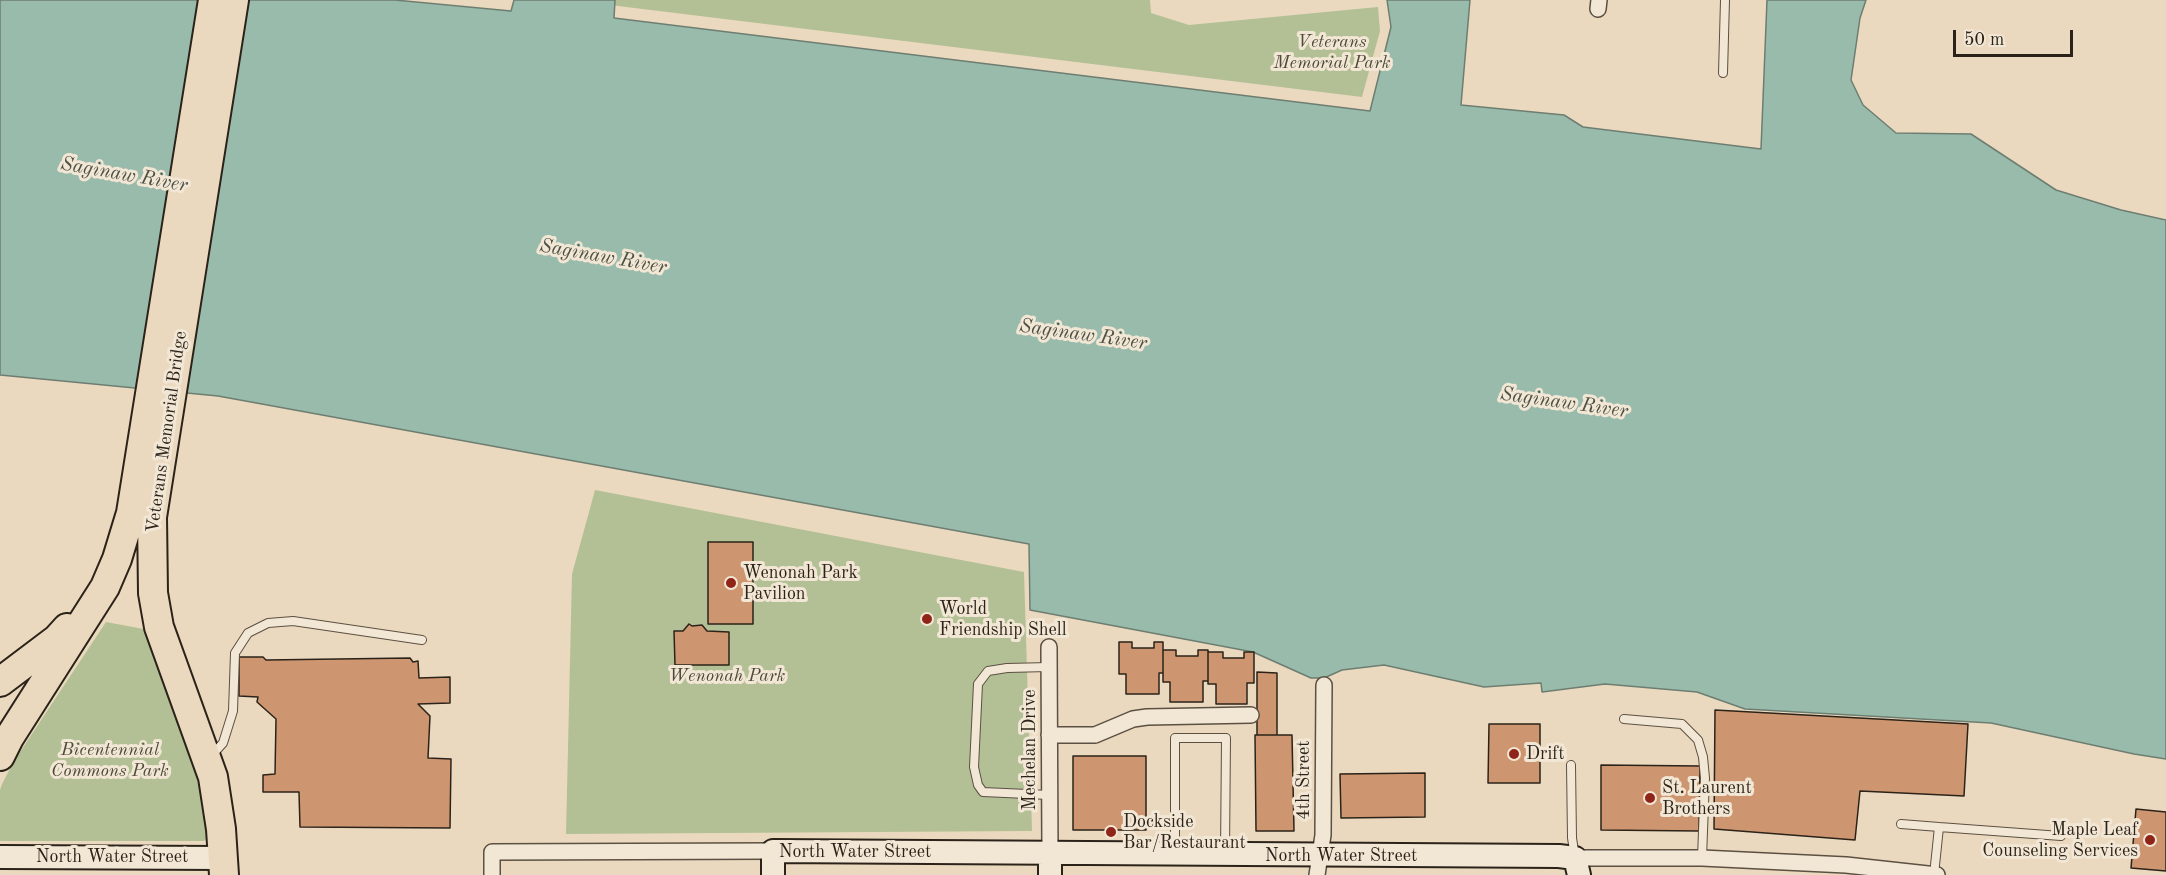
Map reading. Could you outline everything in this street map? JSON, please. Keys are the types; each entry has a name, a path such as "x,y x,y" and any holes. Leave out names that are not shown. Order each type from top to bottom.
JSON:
{"highway":[{"name":"Veterans Memorial Bridge","path":"213,0 150,458 153,593 159,627 207,761 218,807 224,866"},
{"name":"Veterans Memorial Bridge","path":"0,756 9,738 105,587 117,559 130,513 150,458 234,0"},
{"path":"0,682 57,639 105,587"}],"street":[{"name":"Mechelan Drive","path":"1049,647 1050,864"},
{"name":"4th Street","path":"1318,866 1323,834 1324,685"},
{"path":"1049,735 1095,735 1133,719 1147,717 1251,716"},
{"path":"773,875 774,851"},
{"name":"North Water Street","path":"492,875 492,852 774,851 1050,864 1175,855 1225,855 1318,866 1559,856 1577,866 1702,858 1935,875"},
{"name":"North Water Street","path":"0,857 224,866"}],"lane":[{"path":"1723,73 1725,0"},
{"path":"207,761 223,743 233,711 235,653 248,633 268,623 293,621 422,640"},
{"path":"1049,667 988,671 978,684 974,768 978,785 983,792 1049,795"},
{"path":"1624,719 1682,724 1698,740 1703,757 1705,778 1702,858"},
{"path":"1175,855 1175,738 1226,738 1225,855"},
{"path":"1571,765 1572,838 1577,866"},
{"path":"1901,824 2061,836"},
{"path":"1935,875 1939,827"}],"green space":[{"name":"Veterans Memorial Park","path":"569,0 1150,0 1151,13 1189,25 1378,7 1380,31 1362,97"},
{"name":"Wenonah Park","path":"595,490 1024,572 1032,831 566,834 572,574"},
{"name":"Bicentennial Commons Park","path":"106,622 149,630 216,831 204,841 0,841 2,784 14,761"}],"water":[{"name":"Saginaw River","path":"0,0 395,0 511,11 514,0 615,0 614,18 1370,111 1391,27 1387,0 1470,0 1461,105 1564,115 1583,127 1761,149 1767,0 1866,0 1860,18 1851,80 1863,105 1896,133 1971,134 2056,190 2121,210 2166,220 2166,759 1991,723 1745,709 1697,692 1605,684 1542,692 1541,683 1484,687 1384,665 1342,670 1324,678 1311,678 1253,652 1030,610 1029,544 218,396 0,375"}],"building":[{"name":"Wenonah Park Pavilion","path":"708,542 753,542 753,624 708,624"},
{"name":"Wenonah Park Pavilion","path":"689,624 702,625 707,631 729,632 729,665 675,665 674,631 683,631"},
{"path":"1119,642 1132,642 1132,648 1154,648 1154,642 1163,642 1163,673 1159,673 1159,694 1126,694 1126,674 1119,674"},
{"path":"1163,650 1176,650 1176,656 1198,656 1198,650 1208,650 1208,681 1203,681 1203,702 1170,702 1170,682 1163,682"},
{"path":"1208,652 1223,652 1223,658 1244,658 1244,652 1254,652 1254,683 1247,683 1247,704 1216,704 1216,684 1208,684"},
{"path":"239,657 263,657 266,660 410,658 413,662 418,661 419,678 450,677 450,703 418,704 430,716 428,758 451,759 450,828 300,827 299,792 263,792 263,775 275,774 276,719 257,702 258,697 239,696"},
{"path":"1257,672 1277,673 1277,735 1257,735"},
{"path":"1715,710 1968,724 1964,796 1860,791 1855,840 1714,829"},
{"name":"Drift","path":"1489,724 1540,724 1540,783 1488,783"},
{"path":"1255,735 1292,735 1294,831 1256,831"},
{"path":"1073,756 1146,756 1146,830 1073,830"},
{"name":"St. Laurent Brothers","path":"1601,765 1700,766 1699,831 1601,830"},
{"path":"1425,773 1425,817 1341,818 1340,774"},
{"name":"Maple Leaf Counseling Services","path":"2136,809 2166,812 2166,871 2131,868"}],"place":[{"name":"Wenonah Park Pavilion","path":"731,583"},
{"name":"World Friendship Shell","path":"927,619"},
{"name":"Drift","path":"1514,754"},
{"name":"St. Laurent Brothers","path":"1650,798"},
{"name":"Dockside Bar/Restaurant","path":"1111,832"},
{"name":"Maple Leaf Counseling Services","path":"2150,840"}]}
